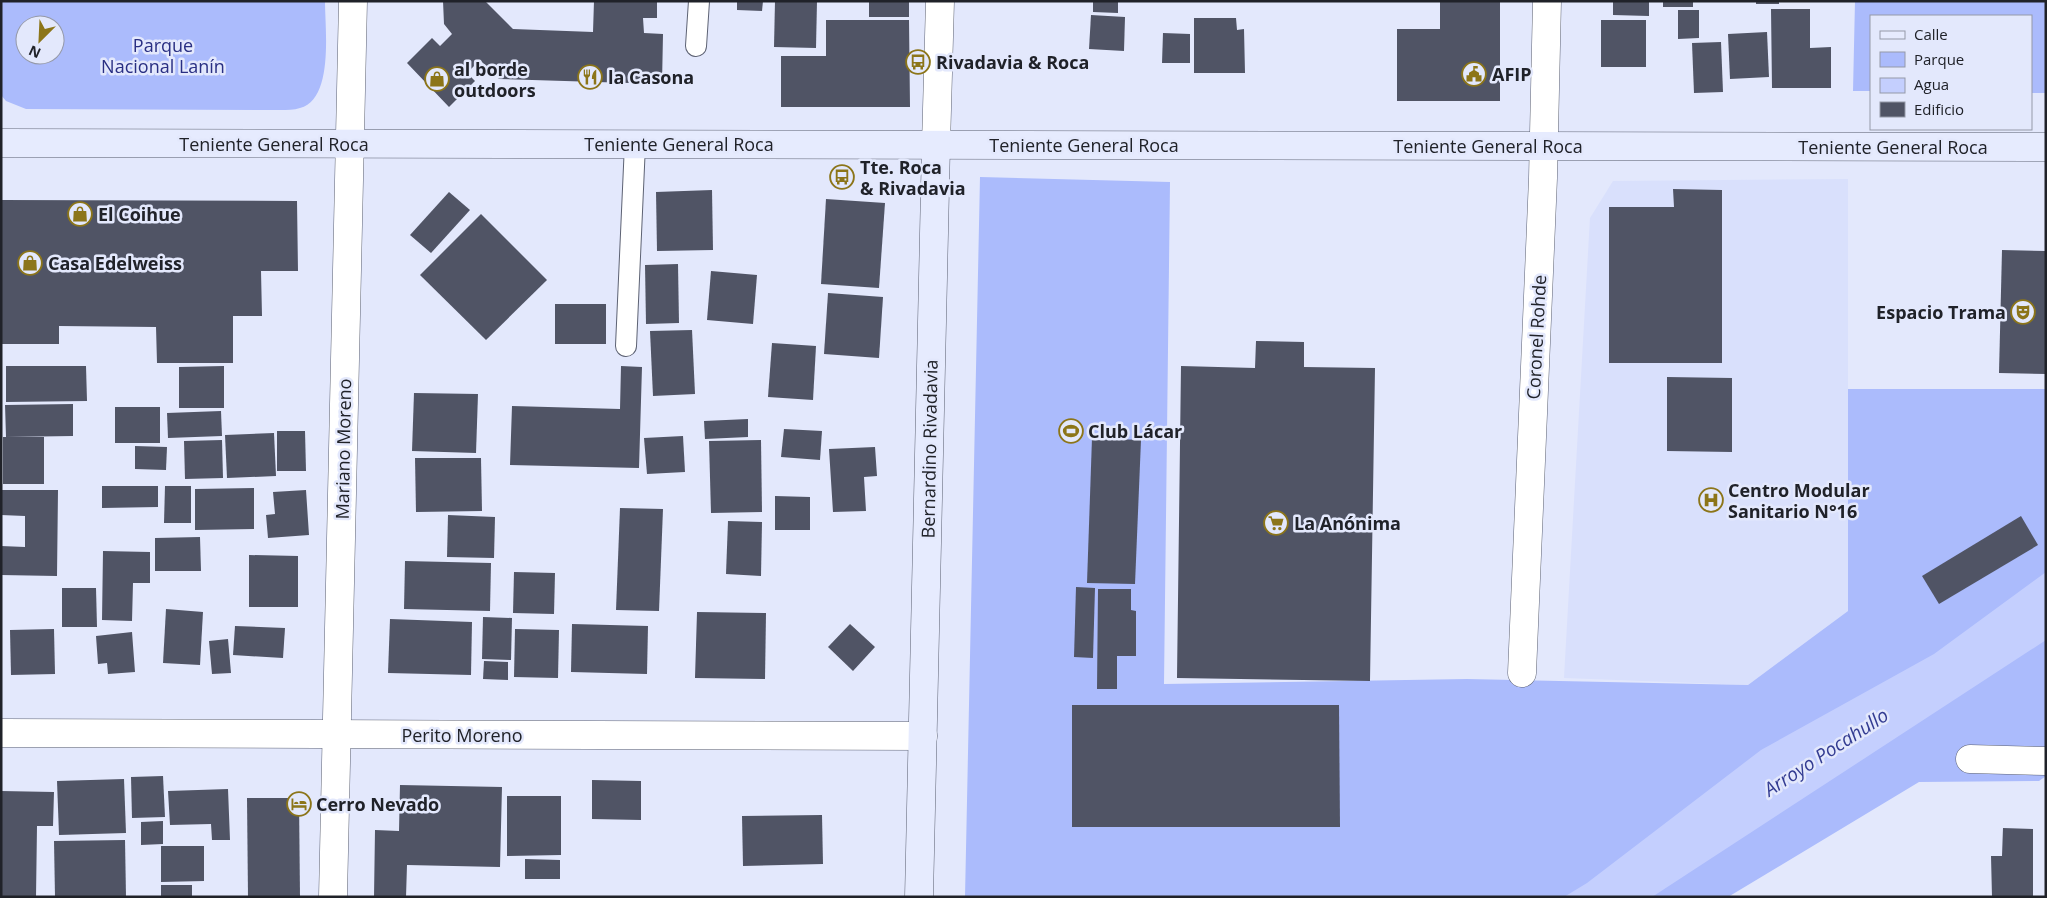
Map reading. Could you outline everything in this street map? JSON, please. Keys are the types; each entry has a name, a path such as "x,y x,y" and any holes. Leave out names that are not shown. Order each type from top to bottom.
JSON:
{"main road":[{"name":"Teniente General Roca","path":"1,143 2046,147"},
{"name":"Bernardino Rivadavia","path":"919,897 936,144"}],"street":[{"name":"Mariano Moreno","path":"333,897 353,1"},
{"name":"Bernardino Rivadavia","path":"936,144 940,1"},
{"name":"Coronel Rohde","path":"1522,674 1544,146 1547,1"},
{"name":"Perito Moreno","path":"1,733 922,736"},
{"path":"1970,759 2046,761"}],"lane":[{"path":"696,46 699,1"},
{"path":"626,346 635,144"}],"shaded area":[{"name":"Centro Modular Sanitario N°16","path":"1848,179 1848,611 1748,685 1564,678 1590,218 1613,181"}],"green space":[{"name":"Parque Nacional Lanín","path":"1,1 325,1 326,45 323,78 311,102 300,108 293,110 26,109 6,101 1,95"},
{"path":"1855,1 2046,1 2046,93 2032,93 2032,15 1870,15 1870,91 1853,91"},
{"path":"980,177 1170,182 1164,684 1467,679 1748,685 1848,611 1848,389 2046,389 2046,776 2039,781 1919,782 1728,897 965,897"}],"water":[{"name":"Arroyo Pocahullo","path":"2046,572 2046,640 1652,897 1564,897 1587,883 1761,750 1934,654"}],"building":[{"path":"443,1 485,1 513,29 593,32 594,1 657,1 657,18 643,18 644,33 663,34 662,84 499,79 480,60 467,73 475,81 449,107 407,63 432,38 440,46 452,34 444,24"},
{"path":"737,1 763,1 762,11 737,10"},
{"path":"775,1 817,1 816,48 774,47"},
{"path":"869,1 909,1 909,17 869,17"},
{"path":"1093,1 1118,1 1118,13 1093,12"},
{"path":"1440,1 1500,1 1500,101 1397,101 1397,29 1440,29"},
{"path":"1613,1 1649,1 1649,16 1613,15"},
{"path":"1663,1 1693,1 1693,7 1663,7"},
{"path":"1756,1 1779,1 1779,4 1756,4"},
{"path":"1771,9 1810,9 1810,48 1831,47 1831,88 1772,88"},
{"path":"1678,10 1699,10 1699,38 1678,39"},
{"path":"1091,15 1125,17 1124,51 1089,49"},
{"path":"1194,18 1236,18 1237,30 1244,29 1245,73 1194,73"},
{"path":"826,20 909,20 910,107 781,107 781,56 826,56"},
{"path":"1601,20 1646,20 1646,67 1601,67"},
{"path":"1767,32 1769,77 1730,79 1728,34"},
{"path":"1163,33 1190,34 1190,63 1162,63"},
{"path":"1721,42 1723,92 1694,93 1692,43"},
{"path":"1673,189 1722,190 1722,363 1609,363 1609,207 1674,207"},
{"path":"712,190 713,250 657,251 656,192"},
{"path":"449,192 470,210 431,253 410,235"},
{"path":"826,199 885,203 879,288 821,284"},
{"path":"1,200 297,201 298,271 261,271 262,316 233,316 233,363 157,363 156,327 59,326 59,344 1,344"},
{"path":"481,214 547,280 486,340 420,275"},
{"name":"Espacio Trama","path":"2002,250 2046,251 2046,374 1999,373"},
{"path":"678,264 679,323 646,324 645,265"},
{"path":"711,271 757,275 753,324 707,320"},
{"path":"828,293 883,297 879,358 824,354"},
{"path":"555,304 606,304 606,344 555,344"},
{"path":"692,330 695,394 653,396 650,331"},
{"name":"La Anónima","path":"1256,341 1304,342 1304,367 1375,368 1370,681 1177,678 1181,366 1255,368"},
{"path":"772,343 816,346 813,400 768,397"},
{"path":"6,366 86,366 87,401 6,402"},
{"path":"224,366 224,408 179,408 179,367"},
{"path":"621,366 642,367 639,468 510,465 512,406 620,409"},
{"path":"1667,377 1732,378 1732,452 1667,451"},
{"path":"414,393 478,394 476,453 412,451"},
{"path":"73,404 73,436 6,437 5,405"},
{"path":"115,407 160,407 160,443 115,443"},
{"path":"221,411 222,436 168,438 167,413"},
{"path":"748,419 748,437 705,439 704,421"},
{"path":"784,429 822,431 820,460 781,457"},
{"path":"277,431 305,431 306,471 277,471"},
{"path":"274,433 276,476 227,478 225,435"},
{"path":"683,436 685,472 647,474 644,438"},
{"path":"3,437 44,437 44,484 3,484"},
{"path":"1092,438 1141,440 1135,584 1087,583"},
{"path":"222,440 223,478 185,479 184,441"},
{"path":"761,440 762,512 711,513 709,441"},
{"path":"135,446 167,447 166,470 135,469"},
{"path":"875,447 877,476 864,477 866,511 833,512 829,449"},
{"path":"415,458 481,458 482,511 416,512"},
{"path":"102,486 158,486 158,507 102,508"},
{"path":"165,486 191,486 191,523 164,523"},
{"path":"254,488 254,529 195,530 195,489"},
{"path":"1,490 58,490 57,576 1,575 1,546 25,547 25,516 1,515"},
{"path":"306,490 309,535 268,538 266,515 275,514 273,492"},
{"path":"775,496 810,497 810,530 775,530"},
{"path":"620,508 663,509 659,611 616,610"},
{"path":"448,515 495,517 494,558 447,557"},
{"path":"2021,516 2038,545 1939,604 1922,576"},
{"path":"728,521 762,522 761,576 726,574"},
{"path":"200,537 201,571 155,571 155,538"},
{"path":"103,551 150,552 150,583 133,583 132,621 102,620"},
{"path":"249,555 298,556 298,607 249,607"},
{"path":"405,561 491,563 490,611 404,609"},
{"path":"514,572 555,573 554,614 513,613"},
{"path":"1076,587 1095,588 1093,658 1074,657"},
{"path":"62,588 96,588 97,627 62,627"},
{"path":"1098,589 1131,589 1131,610 1136,611 1136,656 1117,656 1117,689 1097,689"},
{"path":"166,609 203,612 200,665 163,663"},
{"path":"697,612 766,613 765,679 695,678"},
{"path":"483,617 512,618 511,660 482,659"},
{"path":"390,619 472,622 471,675 388,673"},
{"path":"572,624 648,626 647,674 571,672"},
{"path":"850,624 875,647 853,671 828,647"},
{"path":"235,626 285,628 283,658 233,655"},
{"path":"54,629 55,674 11,675 10,630"},
{"path":"515,629 559,630 558,678 514,677"},
{"path":"132,632 135,672 108,674 107,663 98,664 96,636"},
{"path":"228,639 231,673 212,674 209,641"},
{"path":"484,661 508,662 508,680 483,679"},
{"path":"1072,705 1339,705 1340,827 1072,827"},
{"path":"163,776 165,817 132,818 131,777"},
{"path":"124,779 126,833 59,835 57,781"},
{"path":"592,780 641,781 641,820 592,819"},
{"path":"400,785 502,787 500,867 407,865 406,897 374,897 375,830 399,831"},
{"path":"228,789 230,840 212,840 211,824 170,825 168,791"},
{"path":"1,791 54,792 53,826 37,826 36,897 1,897"},
{"path":"507,796 561,796 561,855 507,856"},
{"path":"247,798 299,798 300,897 248,897"},
{"path":"822,815 823,864 743,866 742,816"},
{"path":"163,821 163,844 141,845 141,822"},
{"path":"2003,828 2033,829 2033,897 1992,897 1991,856 2002,856"},
{"path":"125,840 126,897 55,897 54,841"},
{"path":"161,846 204,846 204,881 161,882"},
{"path":"525,859 560,860 560,879 525,879"},
{"path":"161,885 192,885 192,897 161,897"}],"place":[{"name":"Rivadavia & Roca","path":"918,62"},
{"name":"AFIP","path":"1474,74"},
{"name":"la Casona","path":"590,77"},
{"name":"al borde outdoors","path":"437,79"},
{"name":"Tte. Roca & Rivadavia","path":"842,177"},
{"name":"El Coihue","path":"80,214"},
{"name":"Casa Edelweiss","path":"30,263"},
{"name":"Espacio Trama","path":"2023,312"},
{"name":"Club Lácar","path":"1071,431"},
{"name":"Centro Modular Sanitario N°16","path":"1711,500"},
{"name":"La Anónima","path":"1276,523"},
{"name":"Cerro Nevado","path":"299,804"}]}
